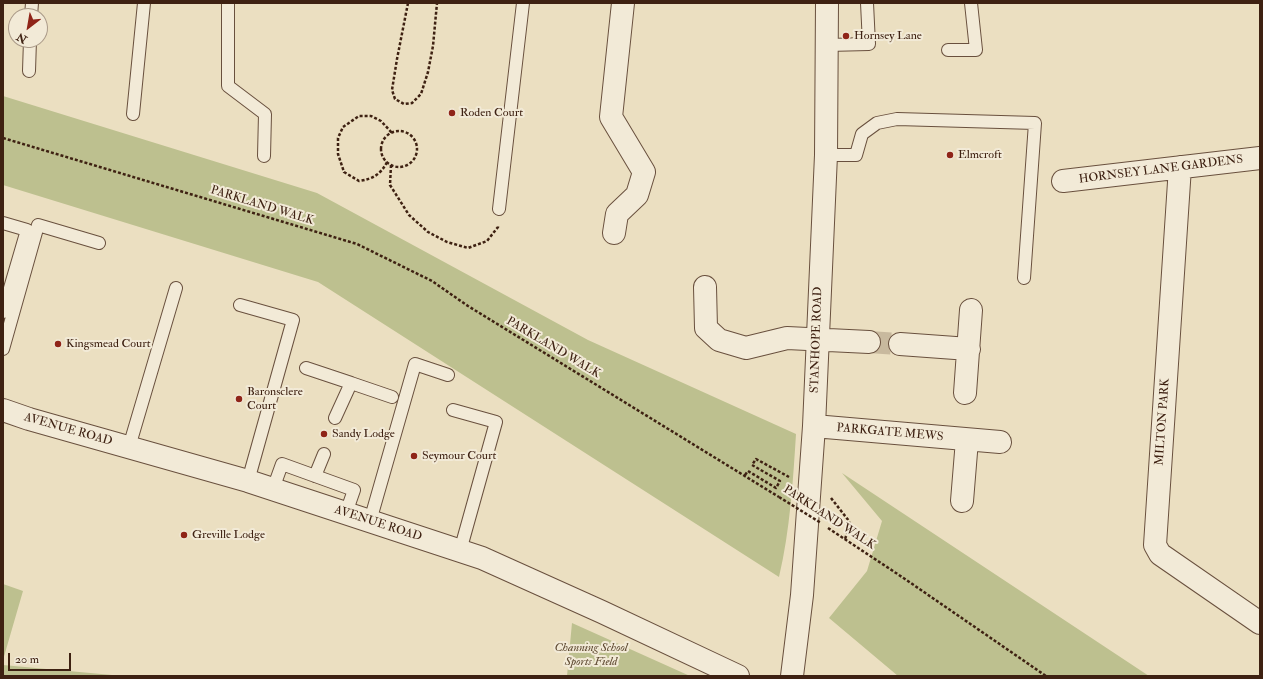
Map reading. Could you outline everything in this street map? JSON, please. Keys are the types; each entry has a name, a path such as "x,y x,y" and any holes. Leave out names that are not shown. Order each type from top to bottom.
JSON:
{"street":[{"path":"614,233 617,214 637,196 644,172 611,117 623,3"},
{"name":"STANHOPE ROAD","path":"792,676 802,595 814,426 826,155 827,3"},
{"name":"HORNSEY LANE GARDENS","path":"1063,181 1260,158"},
{"name":"MILTON PARK","path":"1180,168 1155,546 1160,554 1260,623"},
{"path":"705,287 706,328 719,340 746,348 787,338 869,342"},
{"path":"965,392 971,310"},
{"path":"900,344 969,349"},
{"name":"AVENUE ROAD","path":"3,410 30,419 248,480 482,558 738,676"},
{"name":"PARKGATE MEWS","path":"814,426 852,428 1000,442"},
{"path":"962,501 967,440"}],"lane":[{"path":"133,114 144,3"},
{"path":"228,3 228,86 265,114 264,156"},
{"path":"499,209 523,3"},
{"path":"827,45 869,44 866,3"},
{"path":"948,50 976,50 971,3"},
{"path":"29,70 30,48"},
{"path":"826,155 856,155 862,134 877,122 898,119 1035,123 1024,278"},
{"path":"3,223 27,230 3,312"},
{"path":"3,349 38,225 99,242"},
{"path":"129,447 176,288"},
{"path":"240,305 293,320 248,480"},
{"path":"370,521 415,364 448,375"},
{"path":"306,368 392,397"},
{"path":"335,418 351,383"},
{"path":"453,410 496,422 460,551"},
{"path":"315,476 324,454"},
{"path":"273,489 282,464 354,490 346,513"}],"path":[{"path":"408,3 392,90 395,99 404,104 412,103 421,94 428,72 433,46 437,3"},
{"path":"386,162 383,169 376,176 359,181 344,172 338,154 338,138 343,127 359,116 371,116 381,121 392,133"},
{"path":"402,132 413,138 417,149 416,155 409,164 403,167 397,167 386,162 382,152 382,146 387,136 392,133 402,132"},
{"name":"PARKLAND WALK","path":"3,138 357,244 432,281 468,306 821,523 1046,676"},
{"path":"391,165 390,185 409,215 428,232 448,242 468,248 487,241 498,227 499,209"},
{"path":"745,475 748,471 776,488 780,481 752,465 756,459 809,489"},
{"path":"832,500 849,521 850,525 845,539"}],"green space":[{"path":"3,96 317,193 588,340 796,434 788,523 779,577 318,282 3,185"},
{"path":"842,473 1149,676 898,676 829,618 867,571 882,521"},
{"path":"3,584 23,591 3,660"},
{"name":"Channing School Sports Field","path":"572,623 690,676 567,676"},
{"path":"3,665 123,676 3,676"}],"tunnel":[{"path":"869,342 900,344"}],"place":[{"name":"Hornsey Lane","path":"846,36"},
{"name":"Roden Court","path":"452,113"},
{"name":"Elmcroft","path":"950,155"},
{"name":"Kingsmead Court","path":"58,344"},
{"name":"Baronsclere Court","path":"239,399"},
{"name":"Sandy Lodge","path":"324,434"},
{"name":"Seymour Court","path":"414,456"},
{"name":"Greville Lodge","path":"184,535"}]}
